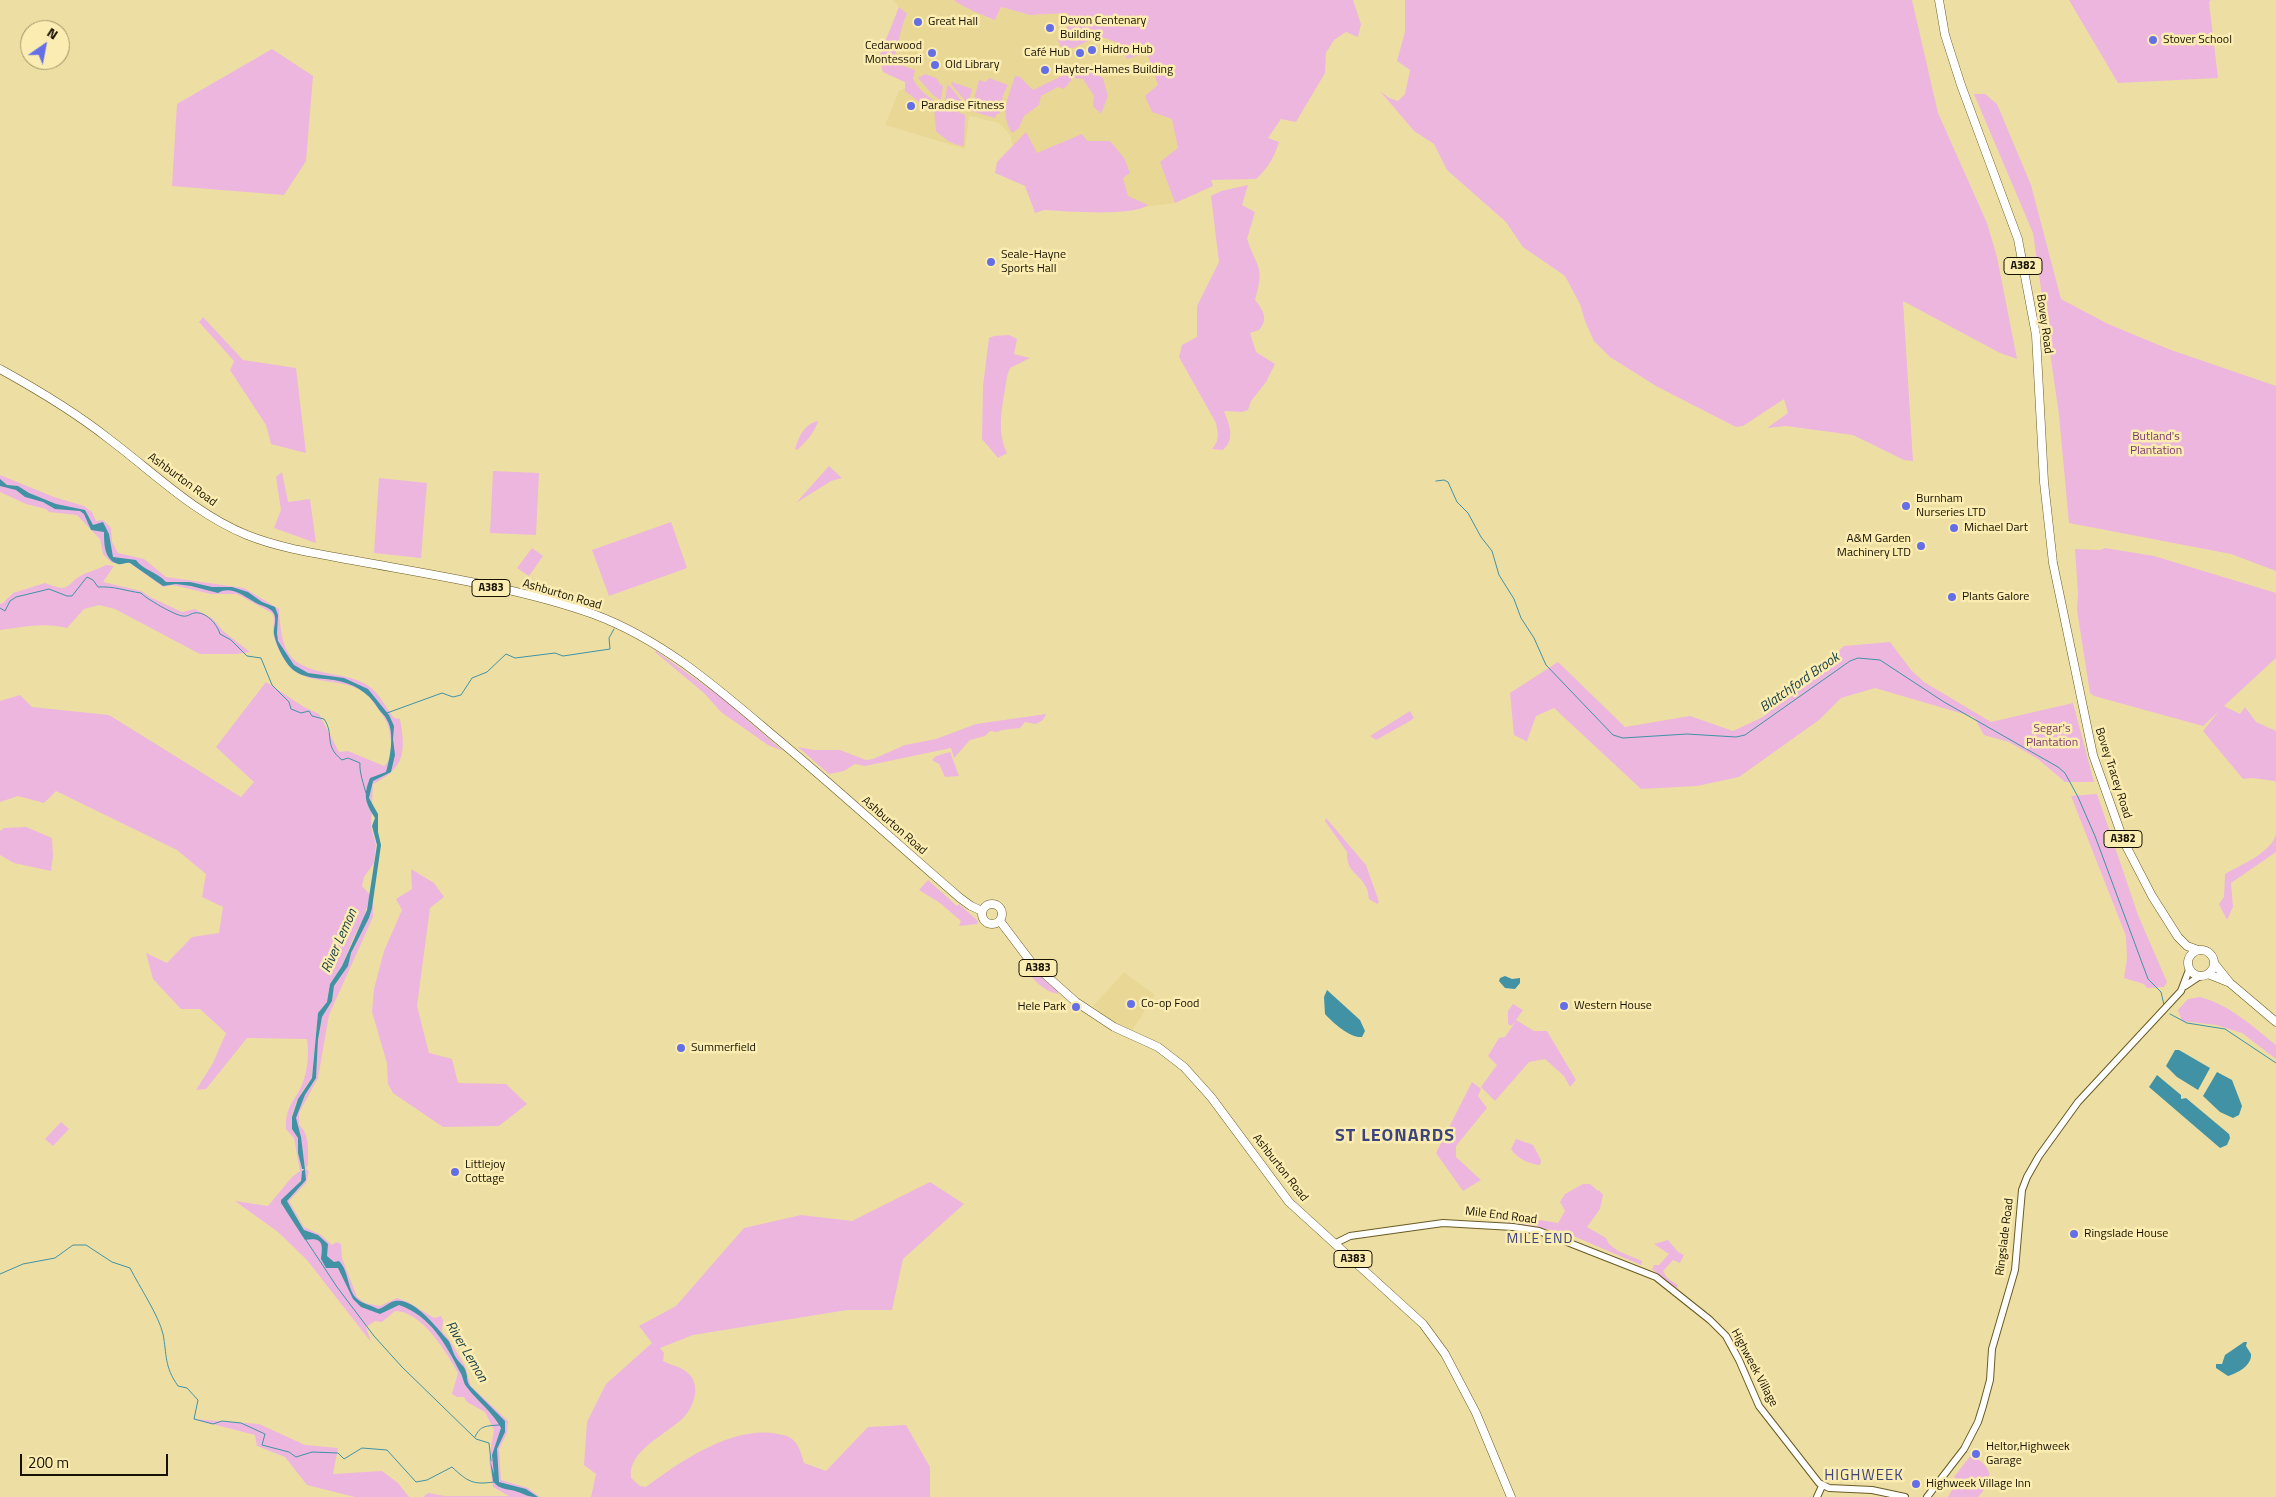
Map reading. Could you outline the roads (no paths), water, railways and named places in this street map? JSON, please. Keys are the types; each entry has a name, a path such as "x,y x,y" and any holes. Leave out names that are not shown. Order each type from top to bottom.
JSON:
{"main road":[{"name":"Bovey Road","path":"1939,0 1948,44 2002,192 2018,239 2022,258 2036,335 2050,544"},
{"name":"Ashburton Road","path":"0,369 69,410 109,438 171,489 218,520 246,535 280,546 549,600 594,614 640,634 674,656 730,698 960,898 982,911"},
{"name":"Bovey Tracey Road","path":"2050,544 2088,734 2103,784 2124,842 2152,896 2178,937 2187,946 2198,950"},
{"name":"Ashburton Road","path":"996,904 1002,912 1000,920 993,924 986,923 982,917 982,911 986,905 996,904"},
{"name":"Ashburton Road","path":"1000,920 1031,962 1076,1002 1114,1028 1158,1047 1184,1067 1211,1097 1289,1202 1423,1324 1445,1354 1479,1419 1511,1497"},
{"name":"Bovey Tracey Road","path":"2178,937 2178,941 2188,960"},
{"path":"2230,983 2204,975 2196,975 2190,970 2188,960 2191,954 2198,950 2209,953 2214,963 2230,983 2276,1022"},
{"path":"2204,975 2212,970 2214,963"}],"street":[{"name":"Ringslade Road","path":"2184,987 2190,970"},
{"name":"Ringslade Road","path":"1927,1497 1957,1458 1978,1422 1990,1380 1992,1349 2015,1270 2022,1190 2039,1156 2078,1102 2184,987 2204,975"},
{"name":"Mile End Road","path":"1336,1243 1350,1236 1443,1223 1461,1222 1531,1229 1656,1277 1681,1296"},
{"name":"Highweek Village","path":"1681,1296 1726,1336 1739,1360 1759,1406 1776,1431 1822,1486"},
{"path":"1817,1497 1822,1486 1838,1489 1879,1491 1904,1497"}],"water":[{"path":"0,479 7,485 18,486 29,493 56,504 85,510 93,525 103,522 109,534 113,557 136,560 166,582 190,582 212,587 232,587 248,592 262,602 275,607 278,615 278,641 294,665 308,673 344,678 368,689 389,715 394,726 395,755 391,772 373,781 369,798 378,814 378,832 381,845 372,908 369,918 351,953 348,966 334,986 332,1001 322,1017 318,1040 316,1078 305,1095 296,1118 301,1137 305,1169 302,1169 298,1153 298,1138 292,1129 292,1117 298,1099 312,1078 318,1013 327,1002 330,984 342,966 367,910 377,845 372,826 375,818 367,803 366,790 370,778 386,772 391,746 389,725 370,697 354,686 341,681 311,677 295,672 283,657 277,643 274,634 275,617 270,609 233,591 228,590 218,593 176,584 163,586 130,563 118,564 113,562 107,555 104,532 91,530 84,514 80,511 55,509 43,502 25,497 16,490 0,486"},
{"path":"1505,976 1512,979 1520,978 1520,983 1515,989 1505,988 1499,981 1500,978"},
{"path":"1327,990 1360,1020 1365,1031 1362,1037 1347,1033 1325,1014 1324,997"},
{"path":"2175,1050 2179,1050 2210,1068 2198,1090 2177,1077 2166,1066"},
{"path":"2217,1072 2232,1080 2242,1106 2239,1115 2233,1118 2220,1112 2203,1096"},
{"path":"2157,1075 2181,1095 2181,1099 2186,1098 2229,1134 2230,1138 2227,1145 2220,1148 2149,1087"},
{"name":"River Lemon","path":"305,1169 306,1180 287,1201 304,1230 318,1235 328,1244 327,1256 334,1262 339,1261 342,1265 353,1294 358,1300 378,1309 395,1301 410,1304 424,1314 449,1341 455,1357 465,1368 470,1386 505,1421 505,1432 497,1449 499,1482 526,1489 538,1497 501,1488 493,1481 490,1460 494,1474 492,1455 501,1428 493,1416 466,1386 449,1352 429,1324 420,1316 399,1305 380,1314 361,1307 353,1299 338,1268 326,1268 321,1259 322,1246 320,1243 311,1239 305,1240 281,1203 281,1200 301,1181 302,1171"},
{"path":"2244,1342 2247,1342 2246,1346 2251,1354 2247,1365 2228,1376 2216,1368 2216,1364 2222,1364 2225,1355"}],"waterway":[{"name":"Blatchford Brook","path":"1436,481 1444,480 1448,482 1457,502 1468,513 1481,537 1492,551 1499,575 1514,599 1521,618 1534,638 1546,665 1613,735 1623,738 1687,734 1736,737 1745,735 1850,661 1858,658 1880,660 1944,702 2058,767 2065,773 2078,797 2095,836 2148,979 2161,992 2164,1005"},
{"path":"0,608 5,611 10,601 16,597 49,589 72,596 87,577 93,580 98,587 141,593 148,599 179,615 186,616 198,613 207,616 214,622 220,634 231,640 247,656 261,658 272,685 289,702 291,709 301,713 309,711 312,716 324,719 329,730 331,745 336,755 342,760 348,758 360,763 366,793"},
{"path":"387,713 442,693 453,697 461,695 472,678 487,672 506,654 515,658 555,653 563,656 610,649 609,638 614,629"},
{"name":"Blatchford Brook","path":"2170,1014 2187,1023 2225,1029 2276,1063"},
{"path":"306,1240 337,1287 374,1336 402,1367 476,1439 489,1443 491,1461"},
{"path":"0,1274 23,1264 55,1258 73,1245 86,1245 112,1262 130,1268 161,1327 170,1372 178,1386 187,1388 198,1400 194,1419 213,1424 222,1421 241,1423 265,1434 262,1445 289,1452 296,1457 312,1452 338,1453 344,1459 362,1448 387,1450 416,1482 427,1480 452,1467 462,1476 476,1483 494,1482"},
{"path":"475,1437 482,1428 499,1425"}],"place":[{"name":"Great Hall","path":"918,22"},
{"name":"Devon Centenary Building","path":"1050,28"},
{"name":"Stover School","path":"2153,40"},
{"name":"Hidro Hub","path":"1092,50"},
{"name":"Cedarwood Montessori","path":"932,53"},
{"name":"Café Hub","path":"1080,53"},
{"name":"Old Library","path":"935,65"},
{"name":"Hayter-Hames Building","path":"1045,70"},
{"name":"Paradise Fitness","path":"911,106"},
{"name":"Seale-Hayne Sports Hall","path":"991,262"},
{"name":"Burnham Nurseries LTD","path":"1906,506"},
{"name":"Michael Dart","path":"1954,528"},
{"name":"A&M Garden Machinery LTD","path":"1921,546"},
{"name":"Plants Galore","path":"1952,597"},
{"name":"Co-op Food","path":"1131,1004"},
{"name":"Western House","path":"1564,1006"},
{"name":"Hele Park","path":"1076,1007"},
{"name":"Summerfield","path":"681,1048"},
{"name":"Littlejoy Cottage","path":"455,1172"},
{"name":"Ringslade House","path":"2074,1234"},
{"name":"Heltor,Highweek Garage","path":"1976,1454"},
{"name":"Highweek Village Inn","path":"1916,1484"}],"district":[{"name":"ST LEONARDS","path":"1395,1137"},
{"name":"MILE END","path":"1540,1240"},
{"name":"HIGHWEEK","path":"1864,1476"}],"park label":[{"name":"Butland's Plantation","path":"2156,444"},
{"name":"Segar's Plantation","path":"2052,736"}]}
